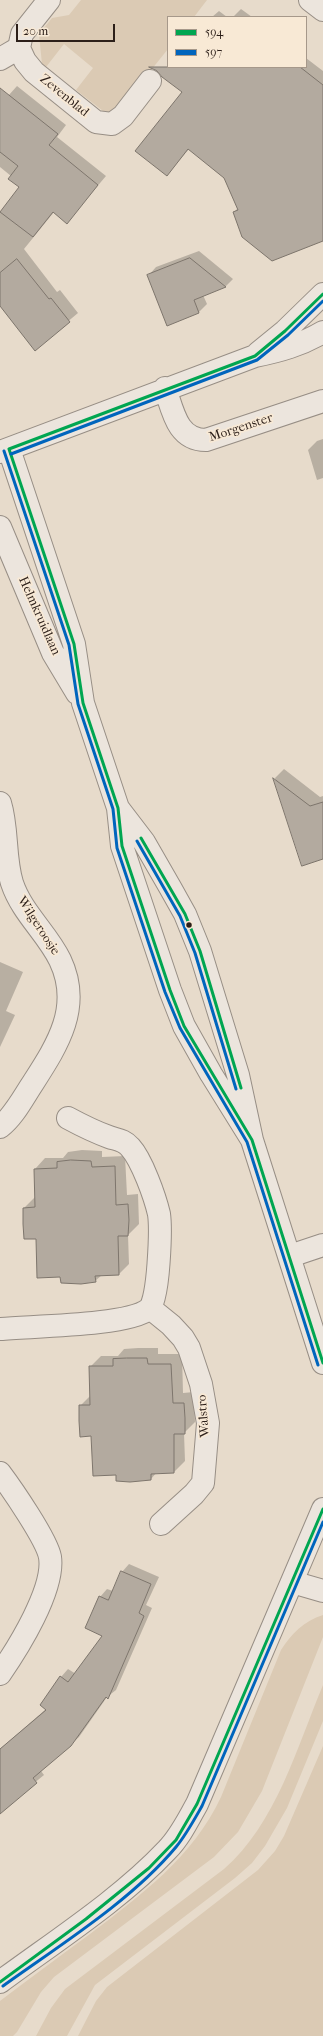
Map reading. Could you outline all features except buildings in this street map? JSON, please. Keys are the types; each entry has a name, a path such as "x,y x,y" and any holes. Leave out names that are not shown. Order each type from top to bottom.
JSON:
{"street":[{"path":"0,59 19,48 22,34 49,0"},
{"path":"310,0 323,10"},
{"name":"Zevenblad","path":"19,48 25,61 34,72 96,122 112,124 122,116 150,81"},
{"path":"255,356 285,331 323,294"},
{"path":"5,450 165,388 255,356 286,350 308,341 323,332"},
{"name":"Morgenster","path":"165,388 178,425 185,434 198,440 206,440 323,401"},
{"name":"Helmkruidlaan","path":"5,450 74,644 83,703 118,808 122,846 170,990 181,1019 210,1074 252,1140"},
{"name":"Helmkruidlaan","path":"0,527 53,653 83,703"},
{"name":"Wilgeroosje","path":"0,803 4,819 8,868 13,884 29,916 42,932 60,961 66,975 68,993 67,1010 59,1041 17,1108 0,1127"},
{"name":"Helmkruidlaan","path":"118,808 144,842 171,889 185,914 200,951 233,1056 252,1140 323,1364"},
{"path":"0,1329 114,1320 136,1316 150,1308 156,1295 160,1226 155,1202 138,1157 123,1140 110,1137 68,1118"},
{"path":"290,1256 323,1245"},
{"name":"Walstro","path":"150,1308 183,1338 189,1348 201,1384 208,1422 204,1483 194,1494 160,1524"},
{"path":"0,1473 43,1541 50,1557 49,1575 45,1592 29,1627 0,1674"},
{"path":"0,1982 136,1878 168,1849 184,1828 197,1804 292,1582 317,1542 323,1509"},
{"path":"292,1582 323,1591"}],"shaded area":[{"path":"81,0 207,0 195,16 167,16 167,50 115,115 107,114 76,90 93,68 64,44 46,67 42,64 39,34 52,18 69,15"},
{"path":"323,1615 323,1637 262,1791 238,1832 214,1857 54,1977 41,1992 17,2032 13,2036 0,2036 0,2001 128,1905 164,1873 196,1838 209,1819 221,1797 281,1650 289,1639 304,1624"},
{"path":"323,1685 323,1721 287,1808 265,1846 252,1863 235,1878 95,1985 67,2036 36,2036 51,2008 65,1989 224,1869 242,1851 258,1830 283,1783"},
{"path":"323,1746 323,2036 78,2036 96,2001 107,1987 258,1870 275,1851 284,1836"}],"transit line":[{"name":"594","path":"9,449 255,356 285,331 323,294"},
{"name":"597","path":"11,454 257,360 288,335 323,301"},
{"name":"594","path":"9,449 74,644 83,703 118,808 122,846 170,990 184,1026 252,1140 323,1363"},
{"name":"597","path":"4,451 69,645 78,704 113,809 117,848 165,992 180,1028 247,1142 318,1365"},
{"name":"594","path":"141,838 185,914 200,951 241,1088"},
{"name":"597","path":"137,841 180,916 195,953 236,1089"},
{"name":"594","path":"0,1982 86,1919 149,1868 176,1840 197,1804 323,1509"},
{"name":"597","path":"3,1986 117,1904 158,1867 183,1838 202,1806 323,1522"}]}
